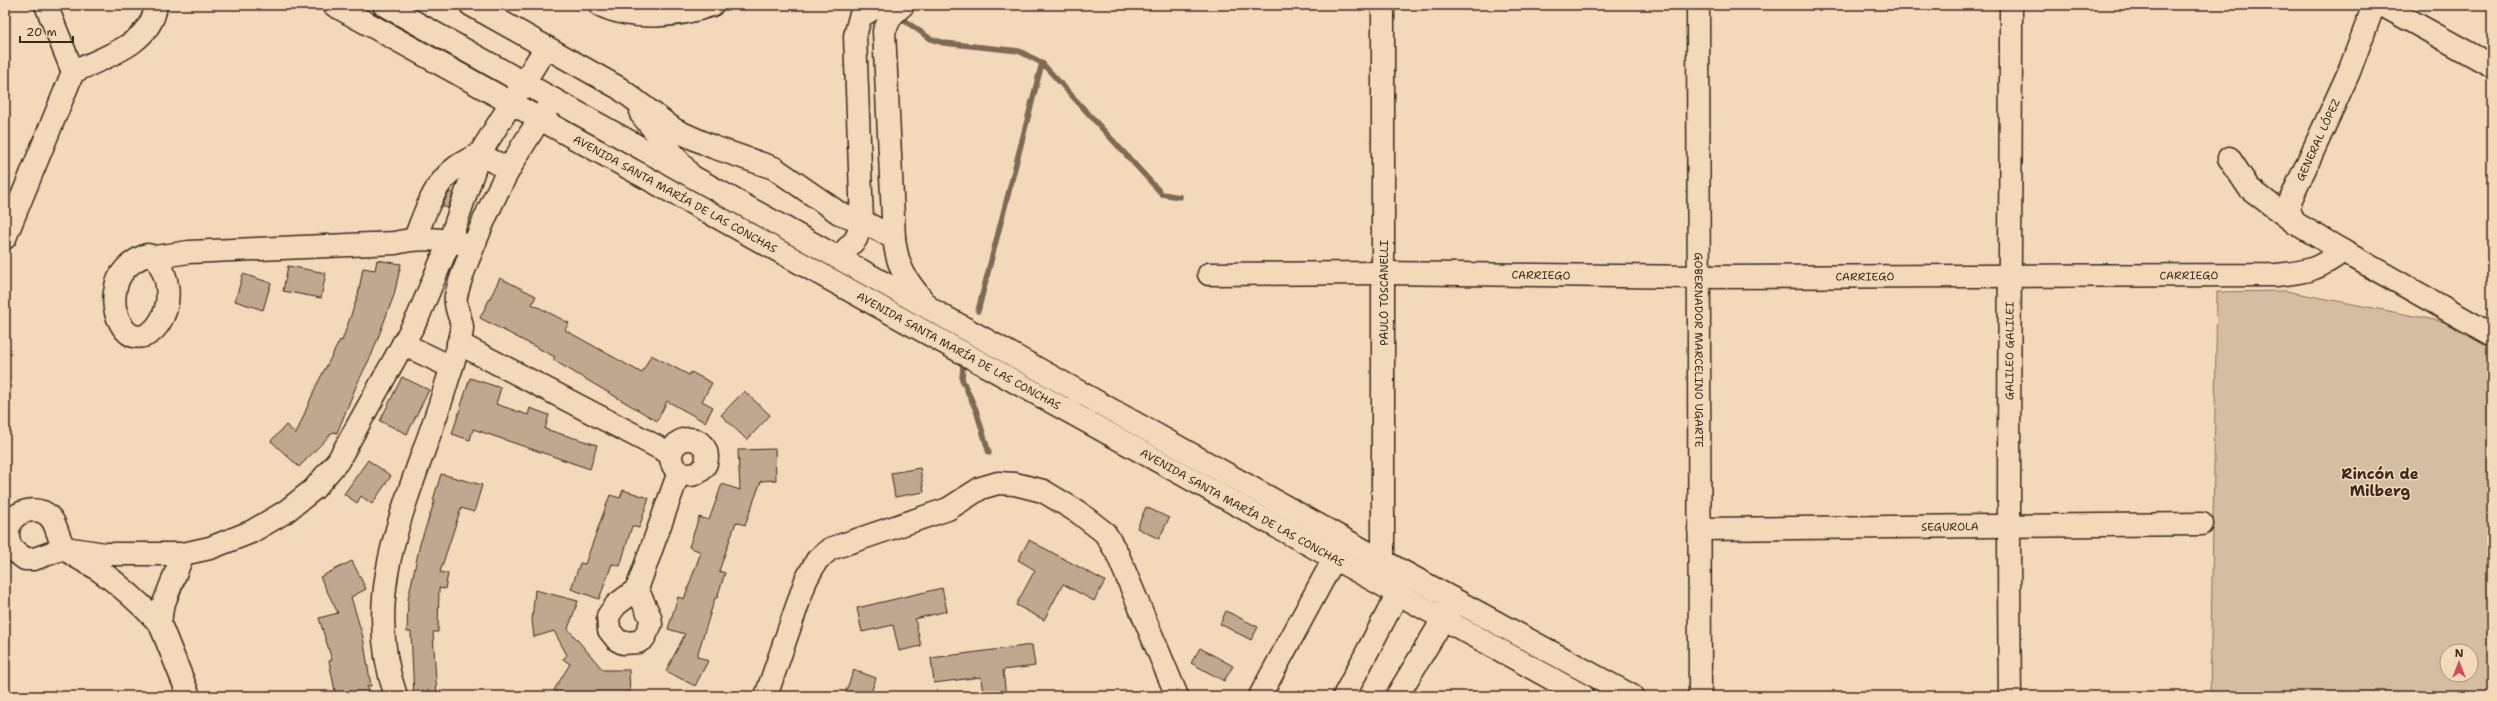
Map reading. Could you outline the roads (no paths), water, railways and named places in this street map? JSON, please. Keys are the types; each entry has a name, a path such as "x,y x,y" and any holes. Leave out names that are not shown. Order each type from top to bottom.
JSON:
{"street":[{"path":"46,5 73,72"},
{"path":"5,238 73,72 135,41 148,28 156,5"},
{"name":"AVENIDA SANTA MARÍA DE LAS CONCHAS","path":"334,5 1336,558 1395,574 1457,596 1541,647 1632,696"},
{"path":"471,5 620,88 674,130 713,148 774,168 839,213 862,221 894,238"},
{"path":"600,5 645,15 673,14 712,5"},
{"path":"838,258 856,239 862,221 855,36 860,17 879,5"},
{"path":"903,5 892,15 884,31 894,238 897,262 908,283 930,309"},
{"name":"PAULO TOSCANELLI","path":"1383,5 1384,273 1395,574"},
{"name":"GOBERNADOR MARCELINO UGARTE","path":"1698,5 1697,277 1700,696"},
{"name":"GALILEO GALILEI","path":"2010,696 2008,525 2011,277 2011,5"},
{"name":"GENERAL LÓPEZ","path":"2295,223 2289,210 2291,199 2349,72 2374,5"},
{"path":"2382,5 2492,66"},
{"name":"AVENIDA SANTA MARÍA DE LAS CONCHAS","path":"396,8 522,83 930,309 1395,574 1444,619 1583,696"},
{"path":"189,696 160,624 145,608 97,568 65,548 106,554 183,554 210,548 251,532 285,512 314,489 338,461 403,344 429,290 450,240 479,155 510,102 546,47"},
{"path":"620,88 693,179"},
{"path":"396,696 384,652 383,598 385,574 411,483 437,414 463,328 456,309 456,298 473,246 508,168 553,100"},
{"path":"415,238 434,190 452,169 466,160 479,155 508,168"},
{"path":"2229,158 2248,188 2295,223 2492,335"},
{"path":"155,257 189,252 395,243 415,238 450,240 473,246"},
{"name":"CARRIEGO","path":"1209,274 1384,273 1697,277 2276,275 2308,272 2328,262 2343,251"},
{"path":"429,290 456,298"},
{"path":"458,342 675,463 637,589"},
{"path":"403,344 451,367"},
{"path":"766,696 806,580 817,560 830,549 948,509 981,488 998,483 1015,484 1043,491 1078,512 1106,533 1117,553 1177,696"},
{"name":"SEGUROLA","path":"1699,529 2202,524"},
{"path":"160,624 162,608 183,554"},
{"path":"1260,696 1336,558"},
{"path":"1350,694 1395,574"},
{"path":"1396,696 1457,596"}],"waterway":[{"path":"902,19 931,39 944,43 1019,51 1042,63"},
{"path":"978,311 1042,63 1162,194 1180,197"},
{"path":"963,366 962,379 976,410 989,453"}],"district":[{"name":"Rincón de Milberg","path":"2380,482"}]}
